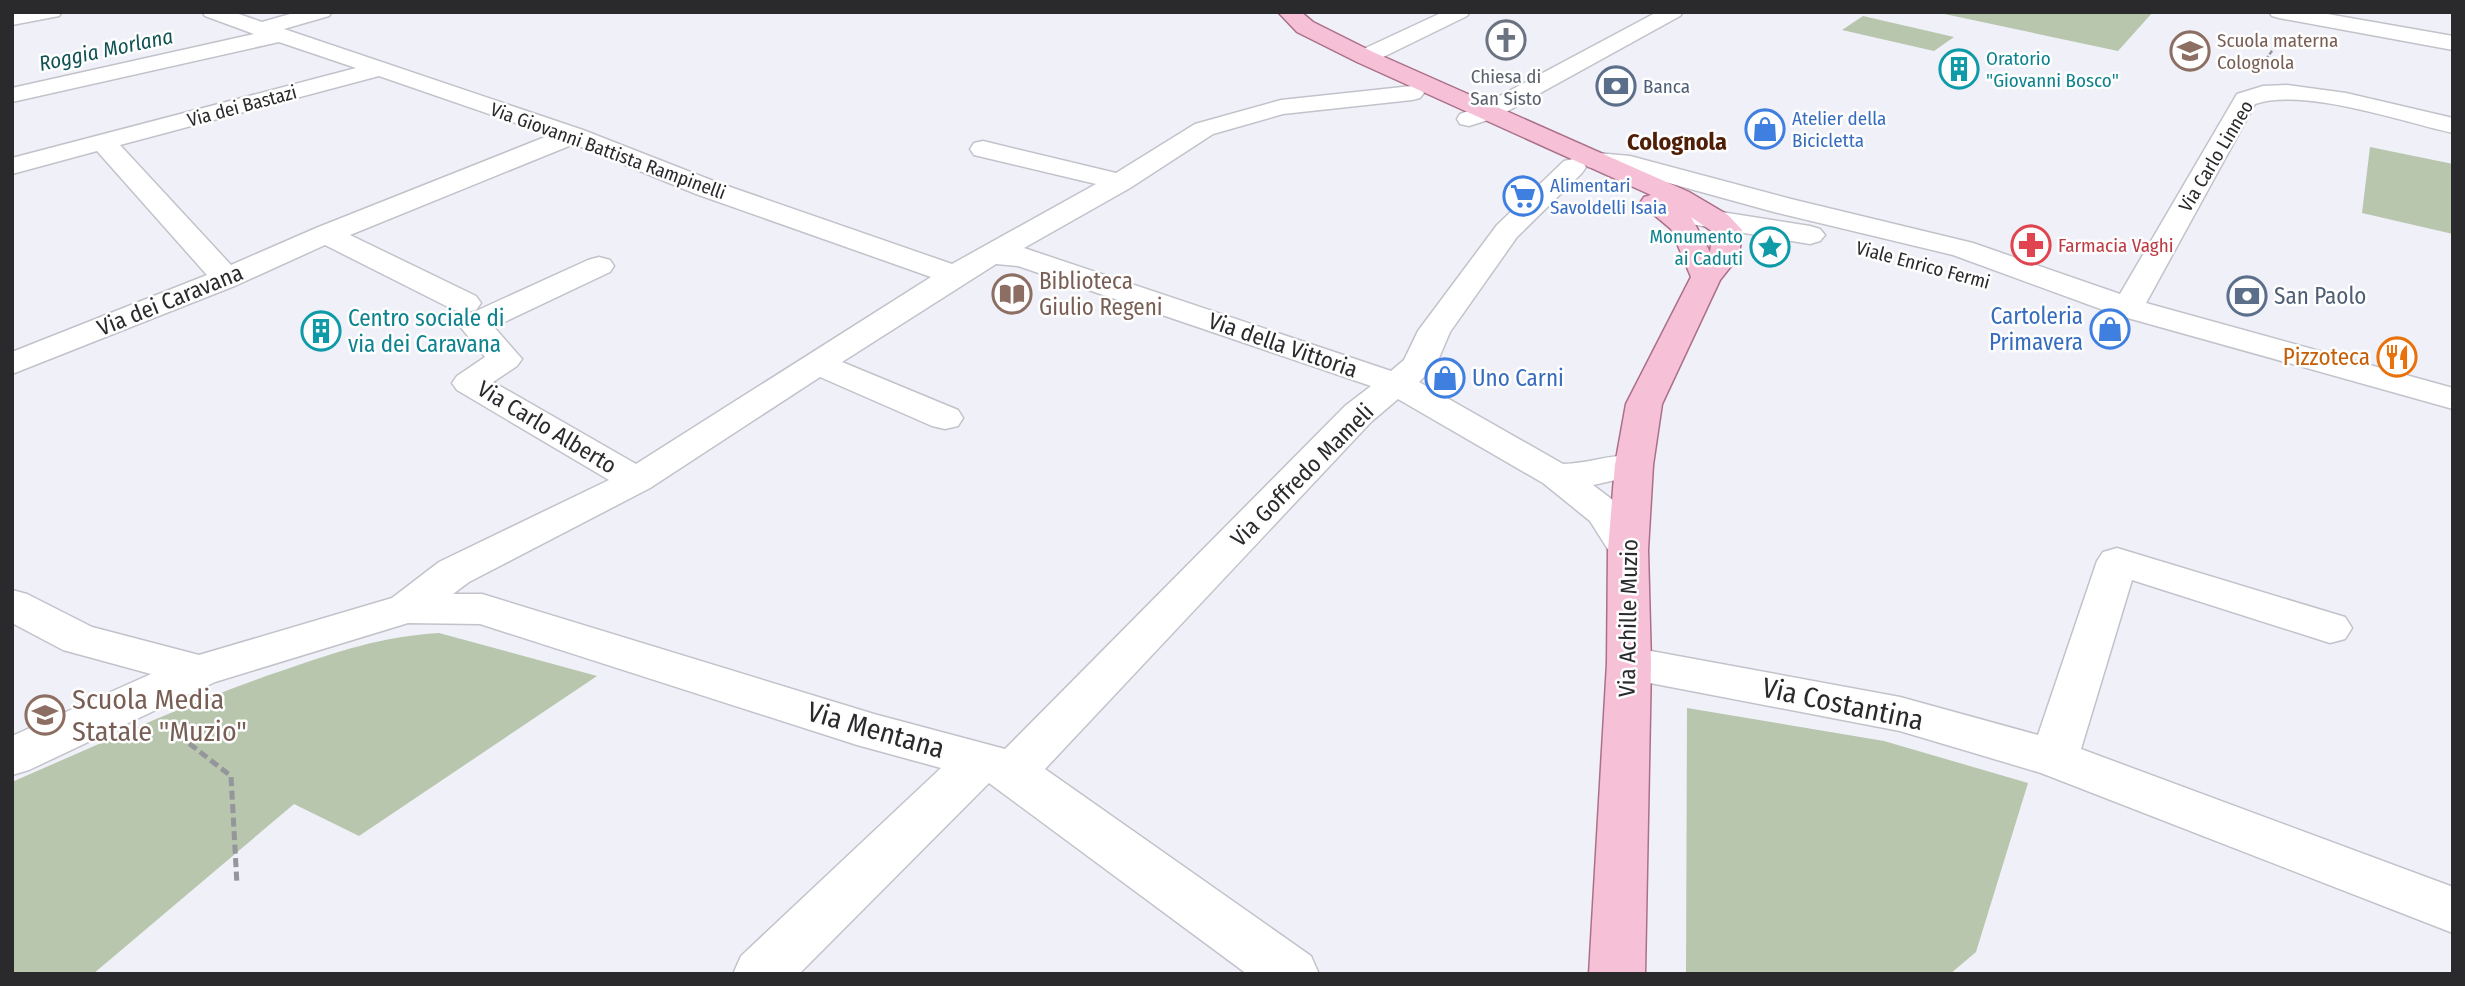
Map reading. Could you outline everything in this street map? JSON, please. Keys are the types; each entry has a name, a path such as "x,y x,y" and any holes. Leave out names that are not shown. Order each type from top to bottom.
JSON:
{"main road":[{"path":"1281,21 1305,27 1478,115 1698,215 1690,237 1694,256 1706,277"},
{"path":"1281,21 1293,41 1412,93 1478,115"},
{"name":"Via Achille Muzio","path":"1617,974 1629,663 1628,550 1633,465 1644,404 1706,277 1724,256 1728,242 1728,230 1698,215"}],"street":[{"path":"12,19 52,12"},
{"name":"Via Giovanni Battista Rampinelli","path":"212,12 575,135 706,188 955,275"},
{"path":"12,95 270,32 322,12"},
{"path":"1365,57 1460,12"},
{"path":"1478,115 1672,12"},
{"path":"2287,14 2453,43"},
{"name":"Via dei Bastazi","path":"12,166 380,69"},
{"name":"Via Carlo Linneo","path":"2128,308 2245,99 2268,91 2297,93 2453,125"},
{"name":"Via Carlo Alberto","path":"407,607 454,572 637,480 955,275 995,255 1120,182 1204,129 1281,107 1412,93"},
{"name":"Via Carlo Linneo","path":"2395,112 2453,119"},
{"name":"Via dei Caravana","path":"12,364 226,278 326,234 575,135"},
{"path":"103,142 226,278"},
{"path":"983,149 1120,182"},
{"name":"Viale Enrico Fermi","path":"1585,164 1630,164 1784,206 1963,249 2128,308 2453,399"},
{"name":"Via Goffredo Mameli","path":"761,974 997,766 1357,414 1419,365 1434,331 1507,231 1585,164"},
{"name":"Viale Enrico Fermi","path":"1698,215 1728,206 1784,206"},
{"name":"Viale Enrico Fermi","path":"1698,215 1797,232 2084,307 2128,308"},
{"path":"326,234 465,303"},
{"name":"Via della Vittoria","path":"995,255 1022,257 1397,384 1556,475 1604,513 1628,550"},
{"name":"Via Carlo Alberto","path":"599,267 474,324 505,359 469,383 637,480"},
{"path":"817,364 946,418"},
{"path":"1556,475 1585,475 1633,465"},
{"path":"2054,758 2117,561 2330,628"},
{"path":"12,604 78,639 199,671"},
{"path":"12,757 199,671 407,607"},
{"name":"Via Mentana","path":"407,607 482,609 874,732 997,766 1291,974"},
{"name":"Via Costantina","path":"1629,663 1900,714 2054,758 2453,910"}],"path":[{"path":"2268,91 2251,78 2257,74 2287,14"},
{"path":"134,701 231,776 237,885"}],"green space":[{"path":"1935,12 2153,12 2118,51"},
{"path":"1863,16 1954,37 1934,51 1842,30"},
{"path":"2370,147 2453,164 2453,234 2362,213"},
{"path":"439,633 597,676 359,836 294,804 93,974 12,974 12,782 249,682 378,641"},
{"path":"1687,708 1884,741 2028,783 1976,952 1950,974 1686,974"}],"place":[{"name":"Chiesa di San Sisto","path":"1506,40"},
{"name":"Scuola materna Colognola","path":"2190,51"},
{"name":"Oratorio \"Giovanni Bosco\"","path":"1959,69"},
{"name":"Banca","path":"1616,86"},
{"name":"Atelier della Bicicletta","path":"1765,129"},
{"name":"Alimentari Savoldelli Isaia","path":"1523,196"},
{"name":"Farmacia Vaghi","path":"2031,245"},
{"name":"Monumento ai Caduti","path":"1770,247"},
{"name":"Biblioteca Giulio Regeni","path":"1012,294"},
{"name":"San Paolo","path":"2247,296"},
{"name":"Cartoleria Primavera","path":"2110,329"},
{"name":"Centro sociale di via dei Caravana","path":"321,331"},
{"name":"Pizzoteca","path":"2397,357"},
{"name":"Uno Carni","path":"1445,378"},
{"name":"Scuola Media Statale \"Muzio\"","path":"45,715"}],"district":[{"name":"Colognola","path":"1677,142"}],"water label":[{"name":"Roggia Morlana","path":"106,50"}]}
